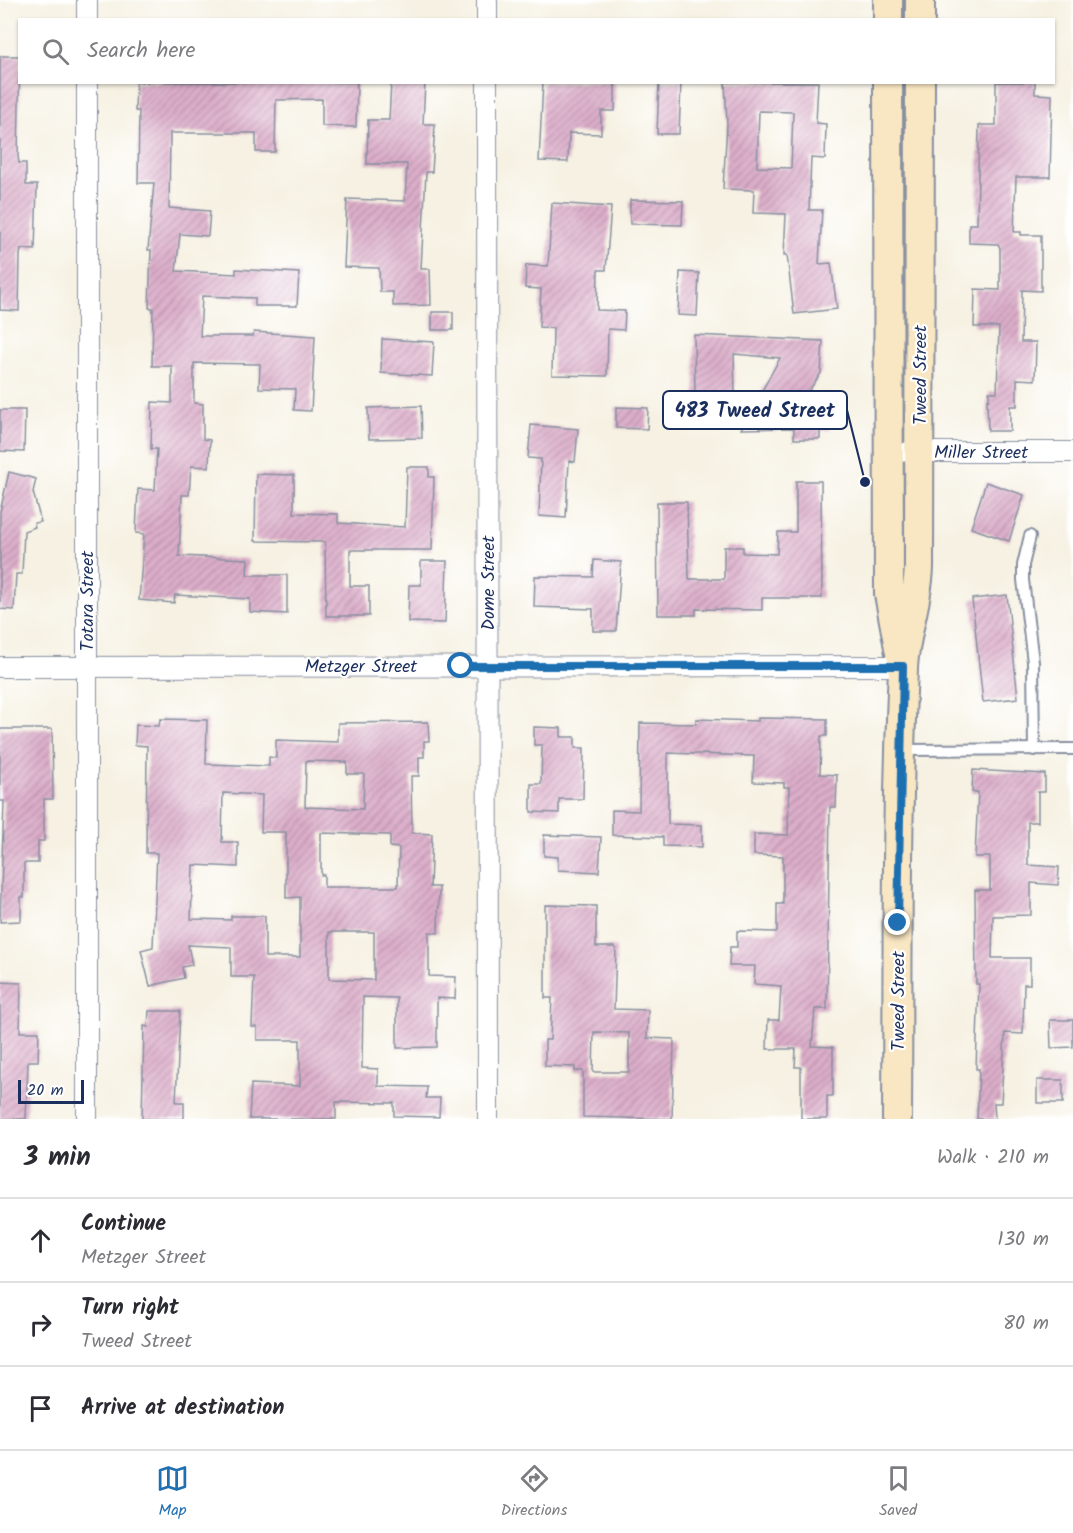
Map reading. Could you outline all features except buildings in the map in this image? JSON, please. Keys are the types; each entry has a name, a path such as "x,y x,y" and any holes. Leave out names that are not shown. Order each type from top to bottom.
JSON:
{"main road":[{"path":"888,0 888,18"},
{"path":"920,0 920,18"},
{"name":"Tweed Street","path":"888,84 889,594 903,666"},
{"name":"Tweed Street","path":"897,1119 903,666 919,591 920,84"}],"street":[{"path":"87,0 87,18"},
{"path":"487,0 487,18"},
{"name":"Totara Street","path":"87,84 87,1119"},
{"name":"Dome Street","path":"487,84 488,1119"},
{"name":"Miller Street","path":"889,453 1073,452"},
{"name":"Metzger Street","path":"0,667 903,666"}],"lane":[{"path":"1030,536 1023,580 1033,662 1034,750"},
{"path":"902,750 1073,749"}],"place":[{"name":"483 Tweed Street","path":"865,482"}],"route":[{"path":"461,666 903,666 898,923"}]}
